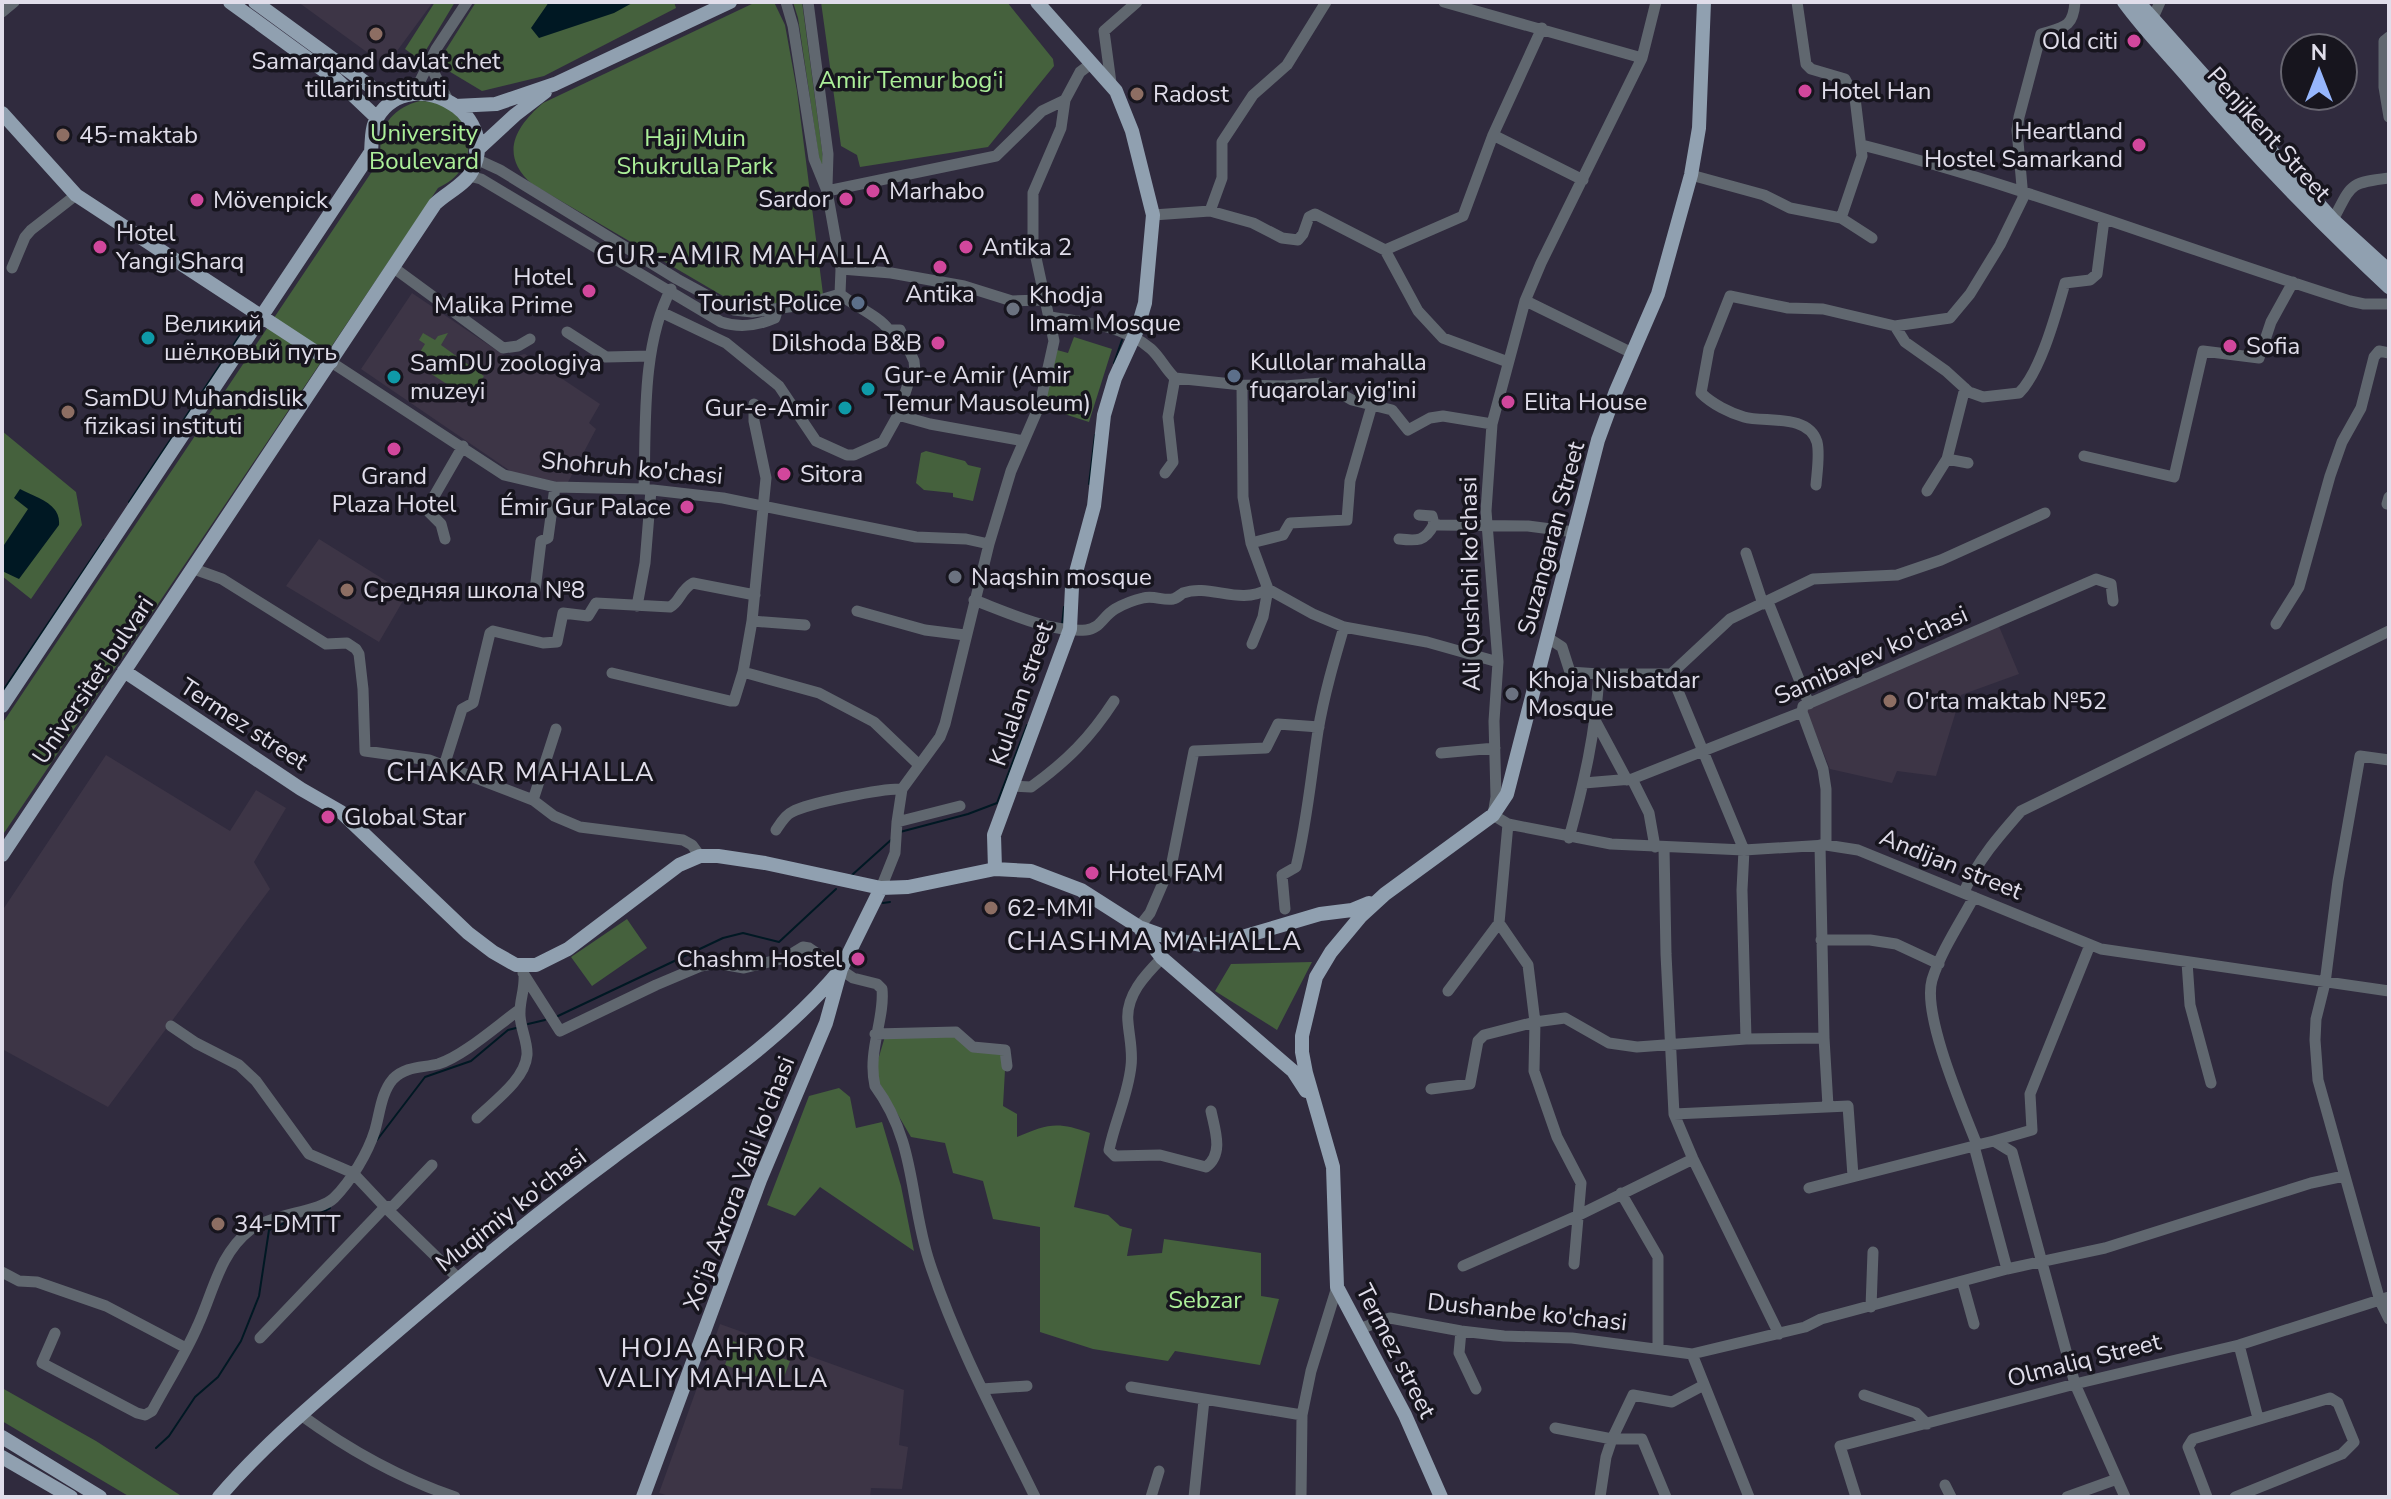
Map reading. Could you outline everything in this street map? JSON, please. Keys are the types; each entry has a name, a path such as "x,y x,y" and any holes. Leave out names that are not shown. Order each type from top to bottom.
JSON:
{"main road":[{"path":"230,2 355,95 377,118"},
{"path":"194,569 435,204 469,176 476,155 474,131 462,111 452,103 428,94 374,89 255,2"},
{"path":"452,103 496,104 555,84 730,2"},
{"name":"Kulalan street","path":"995,869 994,835 1064,628 1094,506 1104,415 1115,378 1134,339 1146,294 1153,215 1132,131 1111,83 1037,2"},
{"name":"Suzangaran Street","path":"1316,1105 1302,1052 1302,1036 1314,983 1325,961 1361,916 1385,894 1493,815 1507,794 1598,440 1658,294 1691,175 1699,128 1704,2"},
{"name":"Penjikent Street","path":"2124,2 2143,29 2254,155 2326,229 2389,287"},
{"name":"Penjikent Street","path":"2138,2 2333,220 2389,271"},
{"path":"476,155 515,115 555,84"},
{"path":"355,95 364,118 371,152"},
{"path":"2,706 371,152 373,124 377,118 393,103 413,95"},
{"name":"Shohruh ko'chasi","path":"2,113 76,195 331,362"},
{"name":"Universitet bulvari","path":"2,855 194,569"},
{"name":"Termez street","path":"124,671 301,789 341,812 468,933 523,970"},
{"path":"523,970 568,949 679,865 700,856"},
{"name":"Termez street","path":"700,856 750,860 881,888 908,887 1013,868 1049,876 1089,895 1139,927 1162,958 1293,1071 1316,1105 1334,1177 1337,1287 1405,1415 1441,1497"},
{"name":"Xo'ja Axrora Vali ko'chasi","path":"643,1497 760,1180 826,1023 841,969 881,888"},
{"path":"1139,927 1175,940 1210,945 1320,914 1352,910 1385,894"},
{"path":"1320,914 1333,914 1344,919 1346,929 1343,940"},
{"path":"1162,958 1165,945 1175,940"},
{"name":"Muqimiy ko'chasi","path":"219,1497 239,1473 301,1415 458,1278 540,1211 734,1068 802,1011 841,969"},
{"path":"1258,1039 1273,1048 1289,1050 1298,1044 1302,1036"},
{"path":"2,1437 100,1497"},
{"path":"22,1449 7,1460 71,1497"}],"street":[{"path":"2,12 14,2"},
{"path":"413,95 436,49 467,2"},
{"path":"786,2 793,26 814,159 827,191"},
{"path":"808,2 828,154 827,191 841,269 840,294"},
{"path":"1111,83 1104,31 1137,2"},
{"path":"1210,211 1222,178 1222,142 1253,95 1287,65 1326,2"},
{"path":"1444,2 1642,58"},
{"name":"Ali Qushchi ko'chasi","path":"1493,815 1496,797 1495,690 1498,662 1486,511 1492,424 1526,301 1541,263 1642,58 1656,2"},
{"path":"1797,2 1806,64 1811,69 1845,79 1855,98 1862,145 1853,186 1841,218"},
{"path":"1816,485 1818,444 1804,427 1776,419 1746,418 1726,410 1701,393 1709,349 1730,296 1788,308 1823,309 1895,326 1950,318 1970,294 2000,245 2025,191 2017,130 2025,93 2041,34 2070,23 2075,2"},
{"path":"2152,20 2160,2"},
{"path":"1385,250 1463,216 1493,135 1542,28"},
{"path":"2389,37 2384,41 2383,76 2389,117"},
{"path":"436,49 434,73 452,103"},
{"path":"881,888 894,860 902,789 940,737 945,724 989,544 1011,471 1040,404 1054,341 1033,244 1033,193 1061,128 1065,100 1080,72 1092,63"},
{"path":"827,191 996,156 1042,111 1065,100"},
{"path":"1493,135 1583,180"},
{"path":"1862,145 2025,191 2350,301 2389,304"},
{"path":"476,155 677,279 734,310 752,312 816,302 840,294"},
{"path":"1691,175 1764,195 1790,208 1841,218 1872,238"},
{"path":"469,176 481,179 721,322 739,326 766,323 775,318 778,308"},
{"path":"2333,220 2352,186 2358,182 2389,178"},
{"path":"12,268 25,237 76,195"},
{"path":"1153,215 1210,211 1253,223 1282,238 1298,240 1309,217 1315,214 1385,250 1418,311 1443,338 1508,362"},
{"path":"1895,326 1905,342 1965,388 1983,397 2019,393 2025,387 2046,342 2065,283 2090,280 2097,274 2104,220"},
{"path":"394,268 503,348 518,346 530,339"},
{"path":"841,269 891,273 964,286 1012,301 1043,300"},
{"path":"637,606 645,563 647,377 650,356 669,293 677,279"},
{"path":"2084,456 2174,477 2203,351 2259,358 2271,322 2293,282"},
{"path":"663,313 726,343 779,386 816,441 847,455 854,455 883,442 898,415 915,371 914,361 900,330 889,330 884,323 855,307 840,294"},
{"path":"1526,301 1632,353"},
{"path":"1049,317 1093,323 1134,339 1152,350 1175,378 1242,385 1322,383 1352,400 1392,410 1408,430 1430,418 1443,416 1492,424"},
{"path":"567,332 606,357 650,356"},
{"path":"2276,624 2299,587 2330,476 2342,442 2361,408 2374,357 2377,352 2389,353"},
{"name":"Shohruh ko'chasi","path":"331,362 504,475 555,487 647,489 723,498 916,537 966,539 989,544"},
{"path":"1165,473 1173,462 1168,417 1175,378"},
{"path":"1242,385 1243,497 1251,543 1268,589 1263,617 1252,644"},
{"path":"1927,491 1947,459 1965,388"},
{"path":"612,673 734,701 743,672 752,621 766,478 754,421 754,404"},
{"path":"1251,543 1283,535 1290,523 1347,520 1350,481 1372,405"},
{"path":"898,415 1024,441"},
{"path":"445,539 441,524 429,512 429,505 463,446"},
{"path":"1947,459 1968,463"},
{"path":"535,590 541,541 548,538 555,487"},
{"path":"1548,638 1562,647 1570,672 1671,674 1730,619 1813,579 1897,575 1941,560 2045,513"},
{"path":"1399,539 1422,540 1428,537 1434,524 1432,516 1419,515"},
{"path":"1434,524 1528,526 1574,532"},
{"path":"1746,553 1805,708 1826,789 1821,940 1828,1106"},
{"path":"194,569 222,579 326,644 347,643 356,649 361,662 365,751 429,760 533,800 554,816 580,827 683,840 692,845 700,856"},
{"name":"Samibayev ko'chasi","path":"1584,783 1629,779 1703,752 2096,579 2111,584 2113,601"},
{"path":"444,766 462,709 473,703 493,631 543,643 557,642 563,613 588,616 596,603 674,606 680,593 693,583 755,595"},
{"path":"974,600 1018,617 1064,628 1088,630 1097,627 1116,608 1143,598 1170,600 1177,599 1183,593 1202,592 1248,596 1268,589 1344,627 1427,642 1498,662"},
{"path":"857,611 925,630 965,635"},
{"path":"752,621 805,625"},
{"path":"1285,909 1282,875 1296,867 1300,851 1319,727 1330,673 1344,627"},
{"path":"2007,1269 1975,1146 1929,1000 1932,980 1969,894 1970,878 1995,840 2021,811 2389,631"},
{"path":"743,672 819,693 874,722 919,765"},
{"path":"1569,838 1596,721 1599,674"},
{"path":"1671,674 1744,850 1742,890 1746,1039"},
{"path":"1013,786 1031,787 1072,755 1114,701"},
{"path":"1596,721 1649,813 1659,847 1674,1114 1779,1334"},
{"path":"1139,927 1150,913 1172,862 1194,751 1266,748 1278,724 1319,727"},
{"path":"533,800 556,729"},
{"path":"1441,753 1495,748"},
{"path":"2389,760 2360,756 2315,1040 2318,1080 2344,1176 2389,1319"},
{"path":"776,830 792,811 869,792 902,789"},
{"path":"896,831 960,806"},
{"name":"Andijan street","path":"1493,815 1508,824 1611,844 1744,850 1823,845 1858,850 2101,949 2389,991"},
{"path":"1448,991 1499,923 1508,824"},
{"path":"1499,923 1528,965 1535,1022 1534,1071 1557,1137 1581,1183 1574,1264"},
{"path":"1821,940 1870,940 1896,944 1939,964"},
{"path":"1809,1188 2032,1130 2030,1094 2090,945"},
{"path":"523,970 560,1031 708,964 730,964 744,968 785,958 803,947 853,978 877,984 882,989 875,1034 875,1086 907,1149 925,1250 942,1300 1035,1497"},
{"path":"1162,958 1142,980 1128,1006 1132,1061 1127,1092 1116,1116 1109,1150 1115,1156 1160,1155 1206,1167 1218,1148 1211,1111"},
{"path":"2187,962 2190,1005 2211,1083"},
{"path":"477,1118 522,1071 527,1054 519,1010 524,996 523,970"},
{"path":"55,1333 42,1363 99,1395 145,1415 152,1411 186,1348 228,1255 242,1237 261,1224 326,1204 333,1199 353,1173 374,1133 382,1100 394,1079 413,1067 441,1063 458,1055 519,1010"},
{"path":"1431,1089 1470,1084 1478,1041 1484,1035 1565,1018 1617,1045 1637,1047 1746,1039 1824,1038"},
{"path":"171,1026 239,1065 256,1081 309,1154 353,1173 458,1278"},
{"path":"875,1034 956,1032 973,1047 1005,1050 1007,1066"},
{"path":"1674,1114 1848,1106 1853,1176"},
{"path":"1994,1141 2012,1152 2075,1384 2125,1497"},
{"path":"1463,1266 1579,1215 1693,1159"},
{"path":"260,1338 385,1207 394,1205 432,1165"},
{"path":"1749,1497 1692,1354 1779,1334 1821,1319 2007,1269 2105,1248 2272,1194 2344,1176"},
{"path":"1621,1193 1658,1257 1658,1348"},
{"path":"1871,1307 1873,1252"},
{"path":"2,1272 19,1281 52,1286 106,1306 186,1348"},
{"path":"1962,1281 1974,1324"},
{"path":"1301,1497 1302,1415 1311,1371 1337,1287"},
{"name":"Olmaliq Street","path":"1856,1497 1840,1446 2075,1384 2239,1345 2385,1299"},
{"name":"Dushanbe ko'chasi","path":"1359,1329 1390,1318 1461,1331 1572,1338 1692,1354"},
{"path":"1461,1331 1459,1353 1476,1389"},
{"path":"2239,1345 2258,1418"},
{"path":"1600,1497 1606,1457 1633,1395 1672,1402 1704,1385"},
{"path":"982,1389 1027,1386"},
{"path":"1131,1387 1302,1415"},
{"path":"1864,1395 1916,1413 1927,1424"},
{"path":"2207,1497 2188,1443 2193,1439 2330,1398 2338,1403 2354,1442 2350,1449 2261,1492 2235,1497"},
{"path":"1194,1497 1204,1400"},
{"path":"301,1415 334,1439 410,1482 455,1497"},
{"path":"1555,1428 1612,1439 1642,1439 1666,1497"},
{"path":"1151,1497 1159,1471"},
{"path":"2067,1497 2117,1479"},
{"path":"1945,1485 1951,1497"}],"shaded area":[{"name":"Samarqand davlat chet tillari instituti","path":"298,2 433,2 386,66"},
{"path":"412,293 508,358 525,354 600,404 589,423 596,429 567,484 512,472 361,369"},
{"name":"Средняя школа №8","path":"319,539 407,594 379,642 286,586"},
{"name":"O'rta maktab №52","path":"1998,624 2019,674 1961,695 1936,776 1897,771 1892,783 1830,769 1805,708"},
{"path":"106,755 230,831 256,790 286,808 254,862 270,889 108,1107 2,1049 2,911"},
{"path":"720,1324 904,1390 899,1445 908,1447 902,1489 871,1488 870,1497 672,1497 659,1493"}],"green space":[{"path":"435,2 455,2 420,60 405,49"},
{"path":"476,2 674,2 676,8 544,76 482,91 437,64"},
{"name":"Haji Muin Shukrulla Park","path":"756,2 774,2 785,25 797,91 823,294 779,303 740,306 532,184 522,173 514,152 519,132 543,103"},
{"path":"793,2 802,2 824,165 820,165"},
{"name":"Amir Temur bog‘i","path":"821,2 1007,2 1053,59 1054,66 988,147 860,167 857,155 841,146"},
{"name":"University Boulevard","path":"420,101 438,104 452,112 462,123 468,136 464,165 454,178 438,188 2,836 2,724 381,158 381,138 388,121 401,109"},
{"path":"423,333 435,340 448,333 441,345 484,376 470,399 419,366 412,365 425,344 419,340"},
{"path":"1074,337 1112,349 1089,422 1043,407 1057,350 1068,353"},
{"path":"2,431 76,492 82,525 31,599 2,576"},
{"path":"926,451 981,468 973,501 953,497 953,493 924,490 916,483 921,453"},
{"path":"627,919 647,948 592,986 571,957"},
{"path":"1312,962 1277,1030 1215,991 1231,964"},
{"name":"Sebzar","path":"954,1031 970,1051 1006,1052 1003,1106 1017,1114 1017,1137 1052,1126 1090,1133 1074,1207 1108,1215 1120,1226 1132,1229 1127,1256 1162,1253 1164,1239 1261,1253 1261,1296 1279,1299 1260,1365 1175,1351 1168,1361 1093,1349 1040,1332 1040,1227 993,1219 983,1181 953,1173 945,1143 911,1137 877,1079 878,1060 886,1033"},
{"path":"839,1088 850,1097 856,1128 882,1122 901,1186 914,1251 820,1187 795,1216 767,1205 809,1096"},
{"path":"733,1341 790,1361 781,1385 725,1365"},
{"path":"2,1388 96,1441 183,1497 130,1497 2,1421"}],"water":[{"path":"549,2 634,2 614,13 539,38 531,28"},
{"path":"20,489 52,506 59,518 59,525 19,579 2,571 2,548 28,509 14,498"}],"waterway":[{"path":"129,502 240,335"},
{"path":"1114,363 1122,340"},
{"path":"1089,484 1095,435"},
{"path":"2,692 104,540"},
{"path":"1062,625 1064,607"},
{"path":"900,832 997,803 1027,725"},
{"path":"852,875 892,839"},
{"path":"558,1016 723,938 743,933 779,942 836,889"},
{"path":"883,903 890,902"},
{"path":"528,1024 545,1020"},
{"path":"377,1140 425,1077 471,1061 508,1030 516,1028"},
{"path":"306,1216 330,1208"},
{"path":"156,1448 169,1436 195,1397 218,1377 241,1341 259,1296 269,1230 296,1218"}],"place":[{"name":"Samarqand davlat chet tillari instituti","path":"376,34"},
{"name":"Old citi","path":"2134,41"},
{"name":"Hotel Han","path":"1805,91"},
{"name":"Radost","path":"1137,94"},
{"name":"45-maktab","path":"63,135"},
{"name":"Heartland Hostel Samarkand","path":"2139,145"},
{"name":"Marhabo","path":"873,191"},
{"name":"Sardor","path":"846,199"},
{"name":"Mövenpick","path":"197,200"},
{"name":"Hotel Yangi Sharq","path":"100,247"},
{"name":"Antika 2","path":"966,247"},
{"name":"Antika","path":"940,267"},
{"name":"Hotel Malika Prime","path":"589,291"},
{"name":"Tourist Police","path":"858,303"},
{"name":"Khodja Imam Mosque","path":"1013,309"},
{"name":"Великий шёлковый путь","path":"148,338"},
{"name":"Dilshoda B&B","path":"938,343"},
{"name":"Sofia","path":"2230,346"},
{"name":"Kullolar mahalla fuqarolar yig'ini","path":"1234,376"},
{"name":"SamDU zoologiya muzeyi","path":"394,377"},
{"name":"Gur-e Amir (Amir Temur Mausoleum)","path":"868,389"},
{"name":"Elita House","path":"1508,402"},
{"name":"Gur-e-Amir","path":"845,408"},
{"name":"SamDU Muhandislik fizikasi instituti","path":"68,412"},
{"name":"Grand Plaza Hotel","path":"394,449"},
{"name":"Sitora","path":"784,474"},
{"name":"Émir Gur Palace","path":"687,507"},
{"name":"Naqshin mosque","path":"955,577"},
{"name":"Средняя школа №8","path":"347,590"},
{"name":"Khoja Nisbatdar Mosque","path":"1512,694"},
{"name":"O'rta maktab №52","path":"1890,701"},
{"name":"Global Star","path":"328,817"},
{"name":"Hotel FAM","path":"1092,873"},
{"name":"62-MMI","path":"991,908"},
{"name":"Chashm Hostel","path":"858,959"},
{"name":"34-DMTT","path":"218,1224"}],"district":[{"name":"GUR-AMIR MAHALLA","path":"744,255"},
{"name":"CHAKAR MAHALLA","path":"521,772"},
{"name":"CHASHMA MAHALLA","path":"1155,941"},
{"name":"HOJA AHROR VALIY MAHALLA","path":"714,1363"}]}
